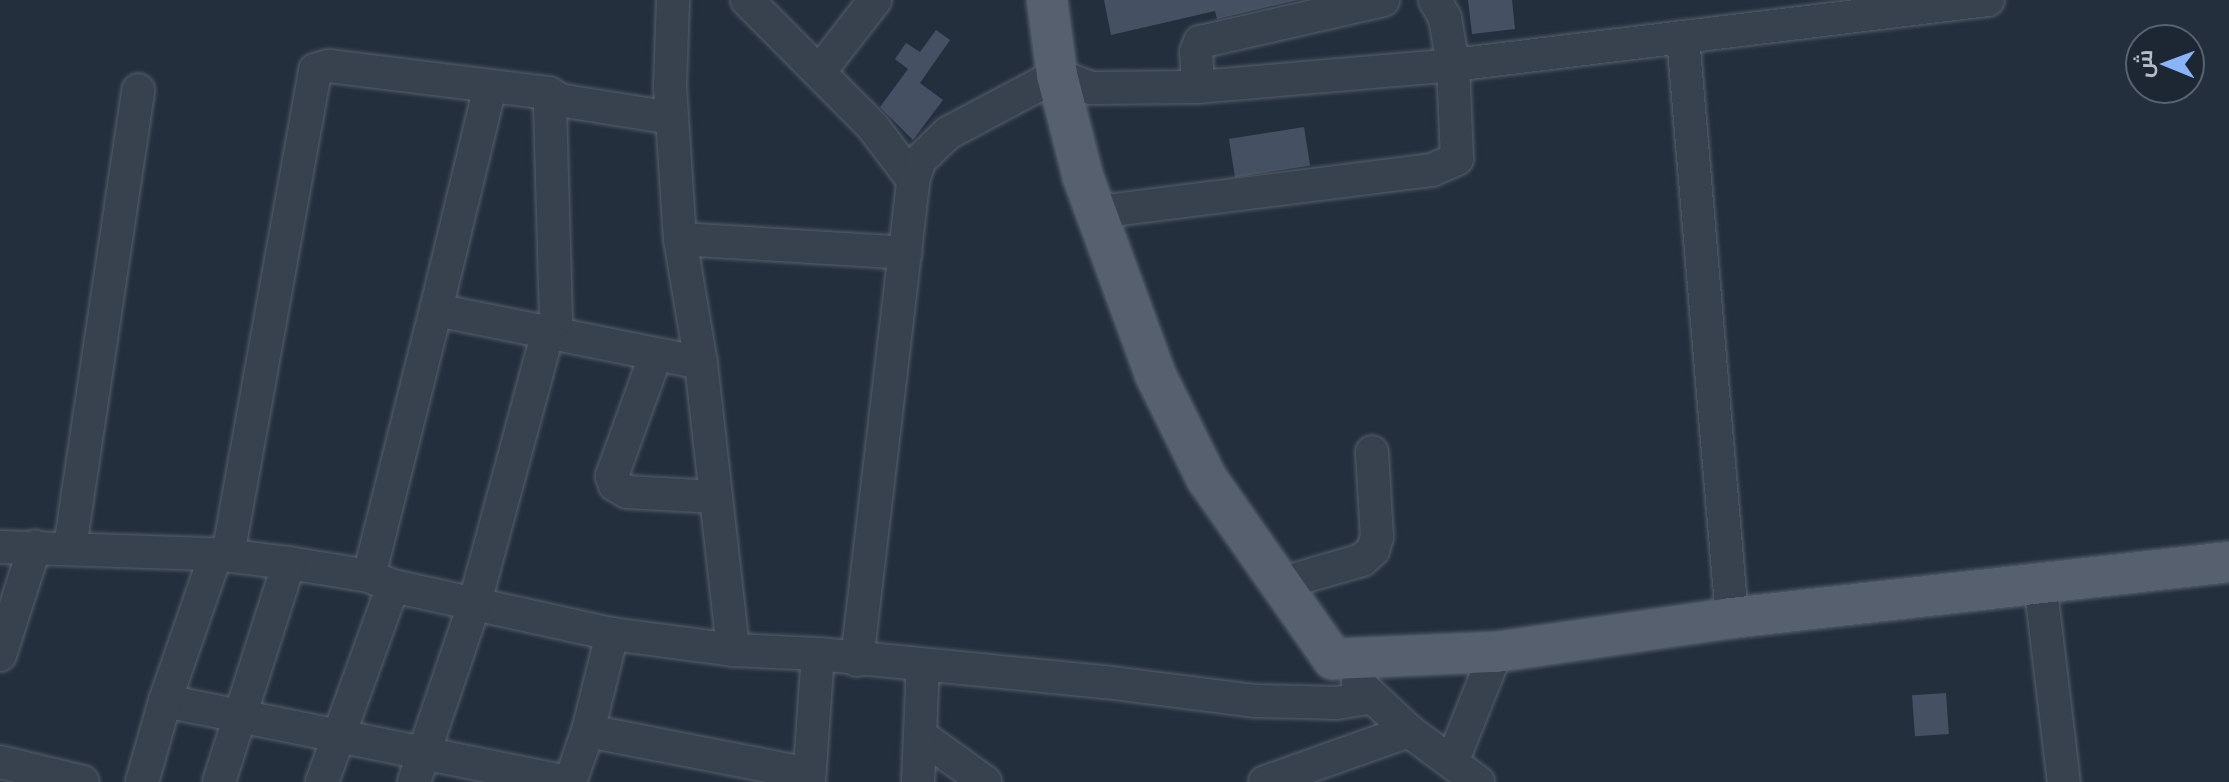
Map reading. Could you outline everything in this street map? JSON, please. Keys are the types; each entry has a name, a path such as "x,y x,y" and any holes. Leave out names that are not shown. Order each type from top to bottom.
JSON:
{"main road":[{"path":"1047,0 1057,75 1083,177 1168,400 1207,479 1333,659 1496,652 1732,618 2229,562"}],"street":[{"path":"673,0 672,118 680,239 701,363 733,650"},
{"path":"747,0 779,11 820,71 873,127 913,180"},
{"path":"820,71 875,0"},
{"path":"1198,87 1196,52 1200,42 1383,0"},
{"path":"1098,212 1432,170 1457,159 1459,146 1453,65 1445,18 1435,0"},
{"path":"857,660 913,180 920,160 948,133 1057,75 1091,88 1198,87 1453,65 1950,2 1988,0"},
{"path":"1683,37 1732,618"},
{"path":"142,782 165,701 222,555 315,70 329,66 549,93 559,100 672,118"},
{"path":"322,782 338,737 381,581 436,310 490,86"},
{"path":"70,547 138,90"},
{"path":"419,769 475,602 547,335 556,320 550,109 559,100"},
{"path":"680,239 906,253"},
{"path":"436,310 655,357 701,363"},
{"path":"655,357 612,476 615,485 627,492 715,497"},
{"path":"1279,584 1362,560 1373,550 1377,537 1372,452"},
{"path":"0,655 35,546"},
{"path":"0,547 70,547 222,555 289,563 612,634 733,650 818,654 1301,704 1336,703 1372,697"},
{"path":"219,782 289,563"},
{"path":"2040,582 2064,782"},
{"path":"165,701 338,737 419,769 568,782 588,731 612,634"},
{"path":"1452,762 1496,652"},
{"path":"588,731 809,778 818,654"},
{"path":"1333,659 1409,731 1478,782"},
{"path":"918,782 923,665"},
{"path":"1265,782 1409,731"},
{"path":"921,736 985,782"},
{"path":"0,762 42,777 83,782"}],"building":[{"path":"1104,0 1298,0 1217,19 1215,11 1111,35"},
{"path":"1468,0 1512,0 1515,29 1472,34"},
{"path":"936,30 950,40 920,83 943,100 913,140 880,107 908,69 895,59 906,43 920,52"},
{"path":"1304,127 1310,166 1235,177 1229,139"},
{"path":"1946,693 1949,734 1915,736 1912,695"}]}
